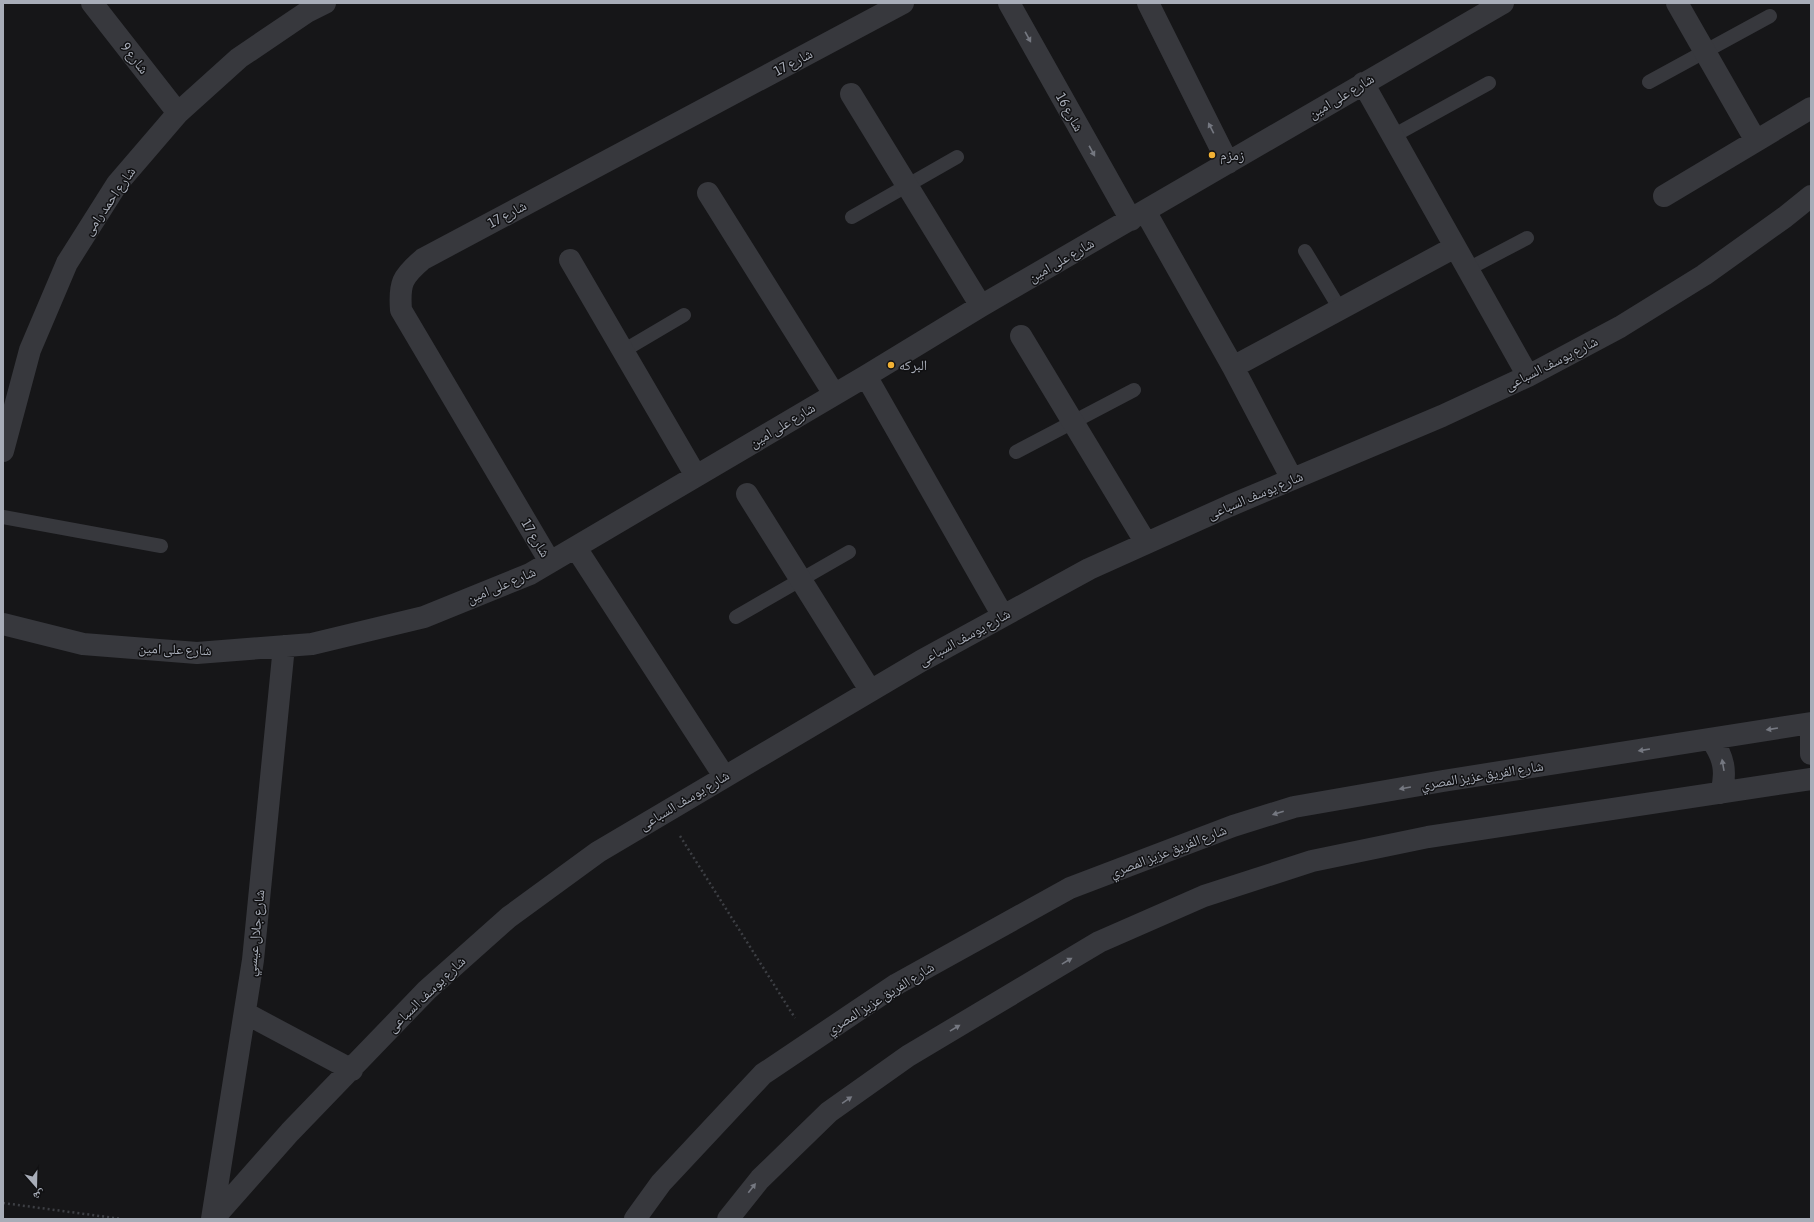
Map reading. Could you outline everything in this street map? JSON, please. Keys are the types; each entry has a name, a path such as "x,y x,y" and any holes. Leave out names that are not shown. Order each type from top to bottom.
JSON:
{"street":[{"name":"شارع 9","path":"92,3 178,113"},
{"name":"شارع احمد رامى","path":"3,450 30,350 67,263 117,184 178,113 239,58 307,12 325,3"},
{"name":"شارع 17","path":"550,562 401,310 400,290 408,272 422,259 903,3"},
{"name":"شارع 16","path":"1009,3 1138,216 1233,367 1292,479"},
{"path":"1148,3 1228,163"},
{"name":"شارع على امين","path":"3,624 83,644 198,653 312,644 424,617 530,574 866,376 981,306 1503,3"},
{"path":"1677,3 1756,141"},
{"path":"1363,83 1528,376"},
{"path":"850,94 981,306"},
{"path":"1664,196 1811,108"},
{"path":"708,193 834,394"},
{"name":"شارع يوسف السباعى","path":"213,1219 290,1132 352,1070 427,990 509,917 598,852 870,690 1089,569 1292,479 1442,416 1528,376 1620,327 1704,275 1785,217 1811,196"},
{"path":"1233,367 1455,247"},
{"path":"570,260 696,476"},
{"path":"1021,336 1146,543"},
{"path":"866,376 1003,616"},
{"path":"747,494 870,690"},
{"path":"576,548 724,776"},
{"name":"شارع جلال عيسي","path":"213,1219 253,960 284,646"},
{"name":"شارع الفريق عزيز المصري","path":"635,1219 661,1183 763,1074 897,984 1070,888 1233,826 1294,807 1443,781 1811,723"},
{"path":"1811,733 1811,754"},
{"path":"1711,739 1720,751 1724,764 1725,779 1721,793"},
{"path":"728,1219 760,1179 829,1112 908,1056 1099,942 1204,896 1312,861 1428,837 1811,779"},
{"path":"245,1013 352,1070"}],"lane":[{"path":"1649,82 1770,16"},
{"path":"1393,136 1489,83"},
{"path":"852,218 957,157"},
{"path":"1468,269 1527,238"},
{"path":"1305,251 1340,309"},
{"path":"623,351 684,316"},
{"path":"1016,452 1134,390"},
{"path":"3,517 161,546"},
{"path":"736,617 849,552"}],"path":[{"path":"665,812 811,1042"},
{"path":"3,1203 122,1219"}],"place":[{"name":"زمزم","path":"1212,155"},
{"name":"البركه","path":"891,365"}]}
